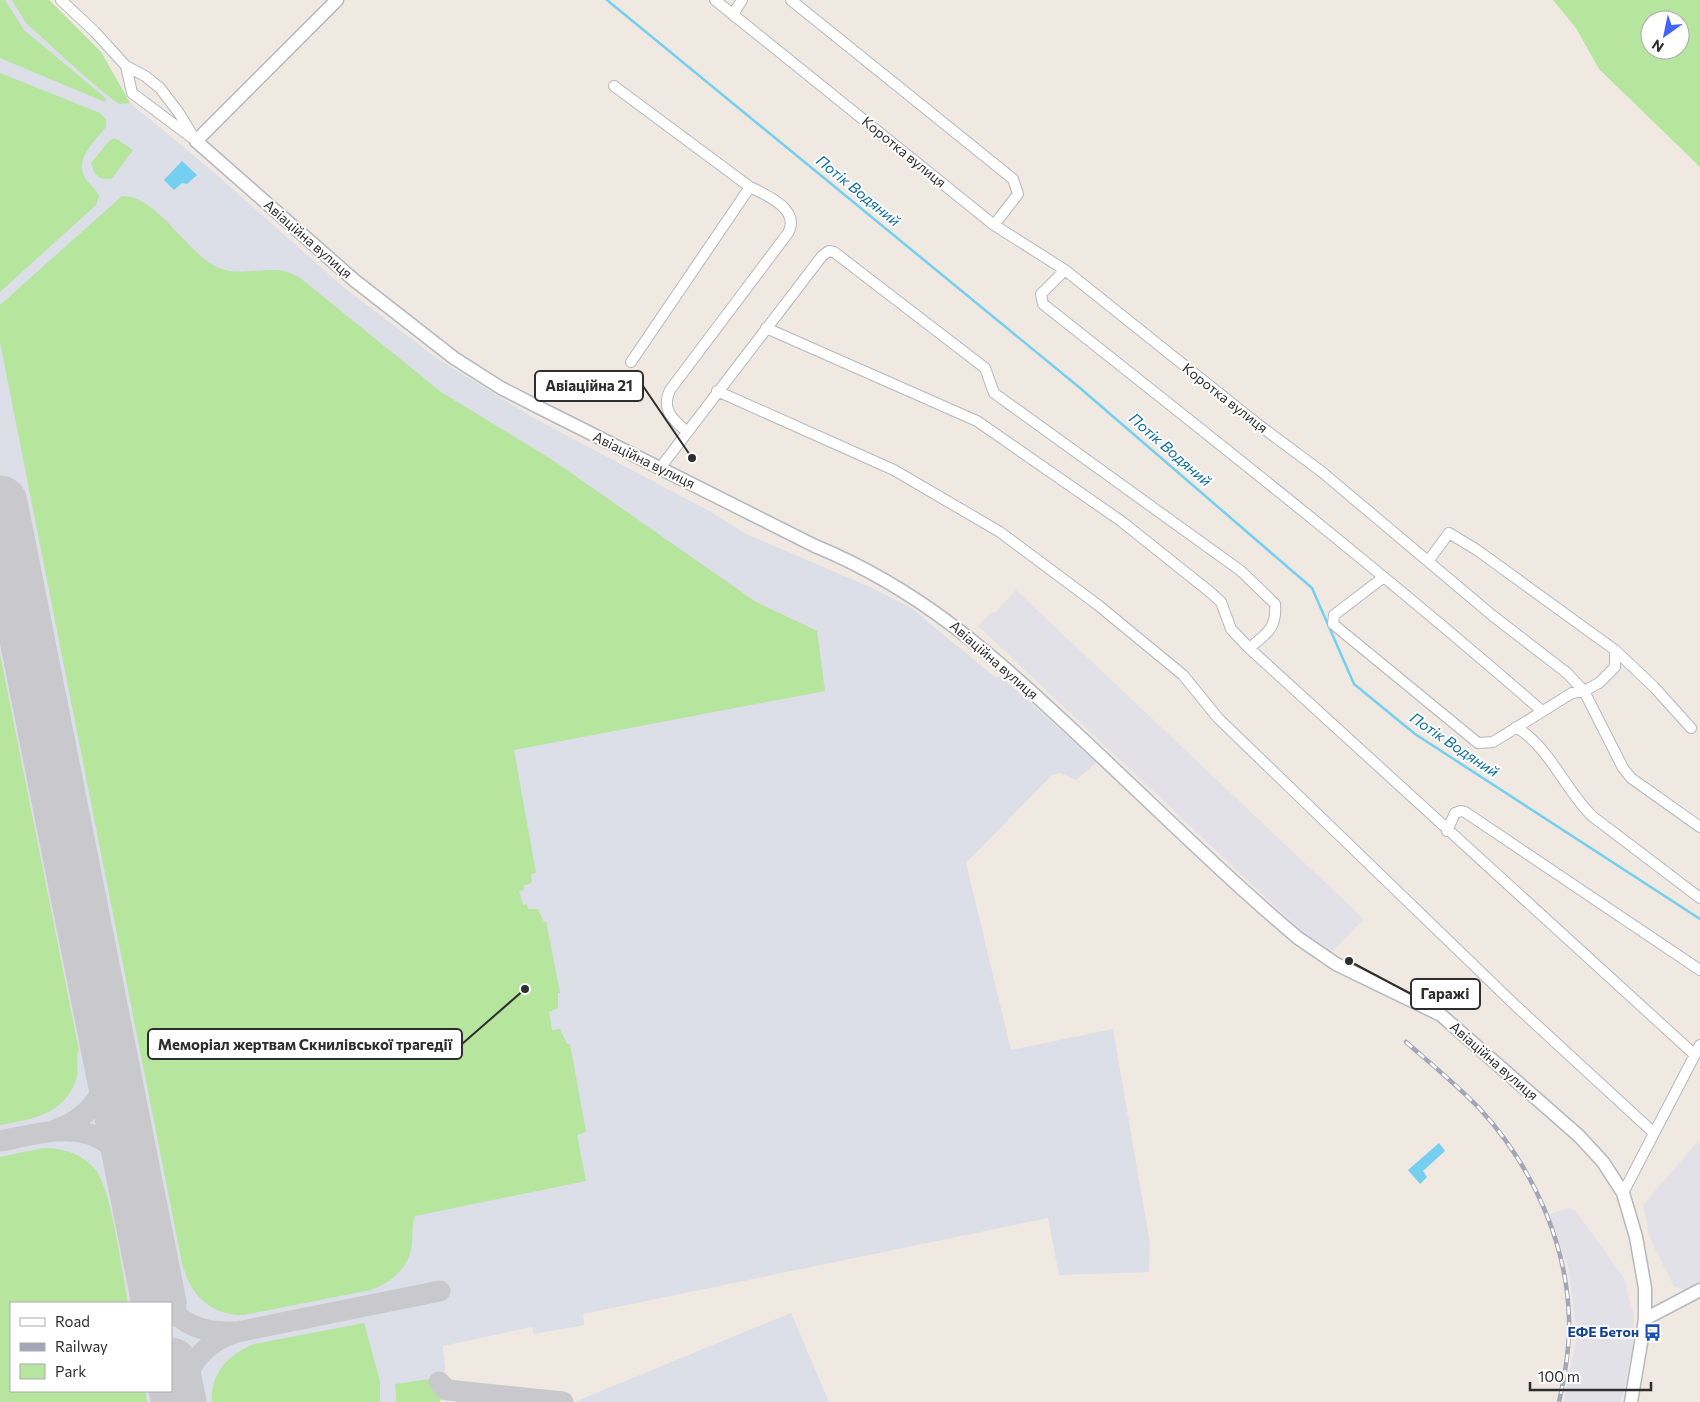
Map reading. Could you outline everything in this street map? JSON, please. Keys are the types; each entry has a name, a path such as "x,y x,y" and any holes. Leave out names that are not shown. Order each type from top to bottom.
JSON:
{"street":[{"path":"61,0 95,32 126,66 145,76 160,88 179,113 196,141"},
{"path":"196,141 337,0"},
{"name":"Коротка вулиця","path":"715,0 994,225 1065,270 1248,416 1322,472 1516,635 1568,673 1584,691 1622,768 1631,778 1700,827"},
{"path":"735,17 735,10 742,0"},
{"path":"791,0 1013,179 1018,194 994,225"},
{"path":"126,66 130,87 136,98 196,141"},
{"path":"614,86 750,187 766,194 790,213 792,227 670,390 666,405 671,418 686,432"},
{"name":"Авіаційна вулиця","path":"196,141 354,280 454,358 501,388 815,546 854,562 883,577 947,619 1004,666 1298,938 1336,964 1441,1015 1580,1136 1603,1162 1623,1193 1637,1246 1645,1288 1645,1319 1631,1402"},
{"path":"631,362 750,187"},
{"path":"660,468 822,256 829,251 834,252 985,368 994,393 1228,561 1259,586 1275,604 1276,617 1271,629 1249,648"},
{"path":"1065,270 1041,294 1043,304 1384,577 1542,711"},
{"path":"766,328 977,421 1121,521 1221,602 1231,629 1249,648 1695,1056"},
{"path":"717,392 894,470 948,500 1050,567 1098,604 1182,675 1218,718 1516,1006 1654,1133"},
{"path":"1429,560 1446,535 1451,534 1477,550 1615,650 1654,687 1691,728"},
{"path":"1384,577 1334,614 1333,624 1478,743 1488,744 1576,691 1584,691 1609,675 1615,667 1615,650"},
{"path":"1516,727 1540,746 1578,801 1592,816 1700,898"},
{"path":"1447,831 1455,814 1462,811 1465,812 1700,970"},
{"path":"1623,1193 1700,1045"},
{"path":"1645,1319 1700,1290"}],"shaded area":[{"path":"0,0 49,0 101,52 130,103 210,169 342,286 438,359 532,417 711,512 744,533 870,587 911,608 996,678 1000,676 1097,762 1076,780 1060,773 1052,775 966,863 1011,1050 1113,1029 1150,1244 1149,1272 1059,1275 1048,1218 583,1314 584,1325 534,1334 532,1327 443,1346 446,1376 395,1384 396,1402 0,1402"},
{"path":"1016,590 1364,919 1328,956 978,626 990,613 996,612"},
{"path":"1700,1139 1700,1282 1684,1290 1674,1286 1650,1239 1643,1205"},
{"path":"1568,1208 1575,1210 1624,1278 1634,1316 1632,1352 1621,1402 1564,1402 1577,1335 1568,1265 1547,1215"},
{"path":"791,1313 829,1402 576,1402 579,1400"}],"green space":[{"path":"0,0 5,0 24,30 102,95 106,99 105,102 0,58"},
{"path":"12,0 49,0 101,52 130,103 120,104 113,100 82,74 26,23"},
{"path":"1553,0 1700,0 1700,167 1599,69 1576,28"},
{"path":"0,73 100,113 106,119 106,127 86,152 82,166 83,174 99,196 96,205 0,292"},
{"path":"115,138 133,150 111,179 102,179 95,174 91,163 110,140"},
{"path":"122,196 134,198 146,204 158,213 202,257 221,269 237,272 280,270 299,277 441,392 551,459 756,602 817,631 825,691 514,750 536,873 531,874 532,881 530,884 524,885 524,890 519,891 523,905 527,904 528,909 538,909 544,922 546,921 560,993 558,993 558,1008 549,1012 552,1030 560,1029 567,1044 570,1044 586,1132 577,1135 586,1181 415,1216 411,1252 408,1259 399,1272 386,1283 371,1290 244,1315 228,1314 207,1304 191,1286 183,1268 0,342 0,305"},
{"path":"0,654 79,1050 77,1056 77,1076 72,1089 57,1107 36,1117 0,1125"},
{"path":"43,1148 57,1149 77,1155 95,1169 101,1180 111,1213 128,1302 10,1302 10,1392 145,1392 147,1402 0,1402 0,1157"},
{"path":"364,1323 380,1381 380,1402 212,1402 214,1382 218,1374 229,1359 245,1348 254,1344"},
{"path":"435,1378 440,1394 445,1397 439,1402 396,1402 395,1384"}],"water":[{"path":"182,161 197,175 187,184 182,183 174,190 164,180"},
{"path":"1439,1143 1445,1151 1423,1171 1427,1177 1420,1184 1408,1170"}],"waterway":[{"name":"Потік Водяний","path":"607,0 1080,388 1312,588 1354,684 1415,734 1700,919"}],"taxiway":[{"path":"57,1129 79,1118 97,1100 107,1077 109,1052"},
{"path":"0,1141 33,1134 67,1131 83,1133 98,1138 112,1147 124,1162 137,1191"},
{"path":"154,1278 166,1302"},
{"path":"181,1402 186,1378 197,1358 225,1336 440,1291"},
{"path":"172,1310 184,1321 200,1328 216,1332 234,1332"},
{"path":"439,1382 447,1390 563,1402"}],"runway":[{"path":"0,503 159,1302"},
{"path":"172,1370 179,1402"}],"railway":[{"path":"1406,1042 1471,1100 1499,1131 1516,1155 1543,1206 1554,1234 1567,1290 1569,1340 1559,1402"}],"place":[{"name":"Авіаційна 21","path":"692,458"},
{"name":"Гаражі","path":"1349,961"},
{"name":"Меморіал жертвам Скнилівської трагедії","path":"525,989"},
{"name":"ЕФЕ Бетон","path":"1653,1332"}]}
